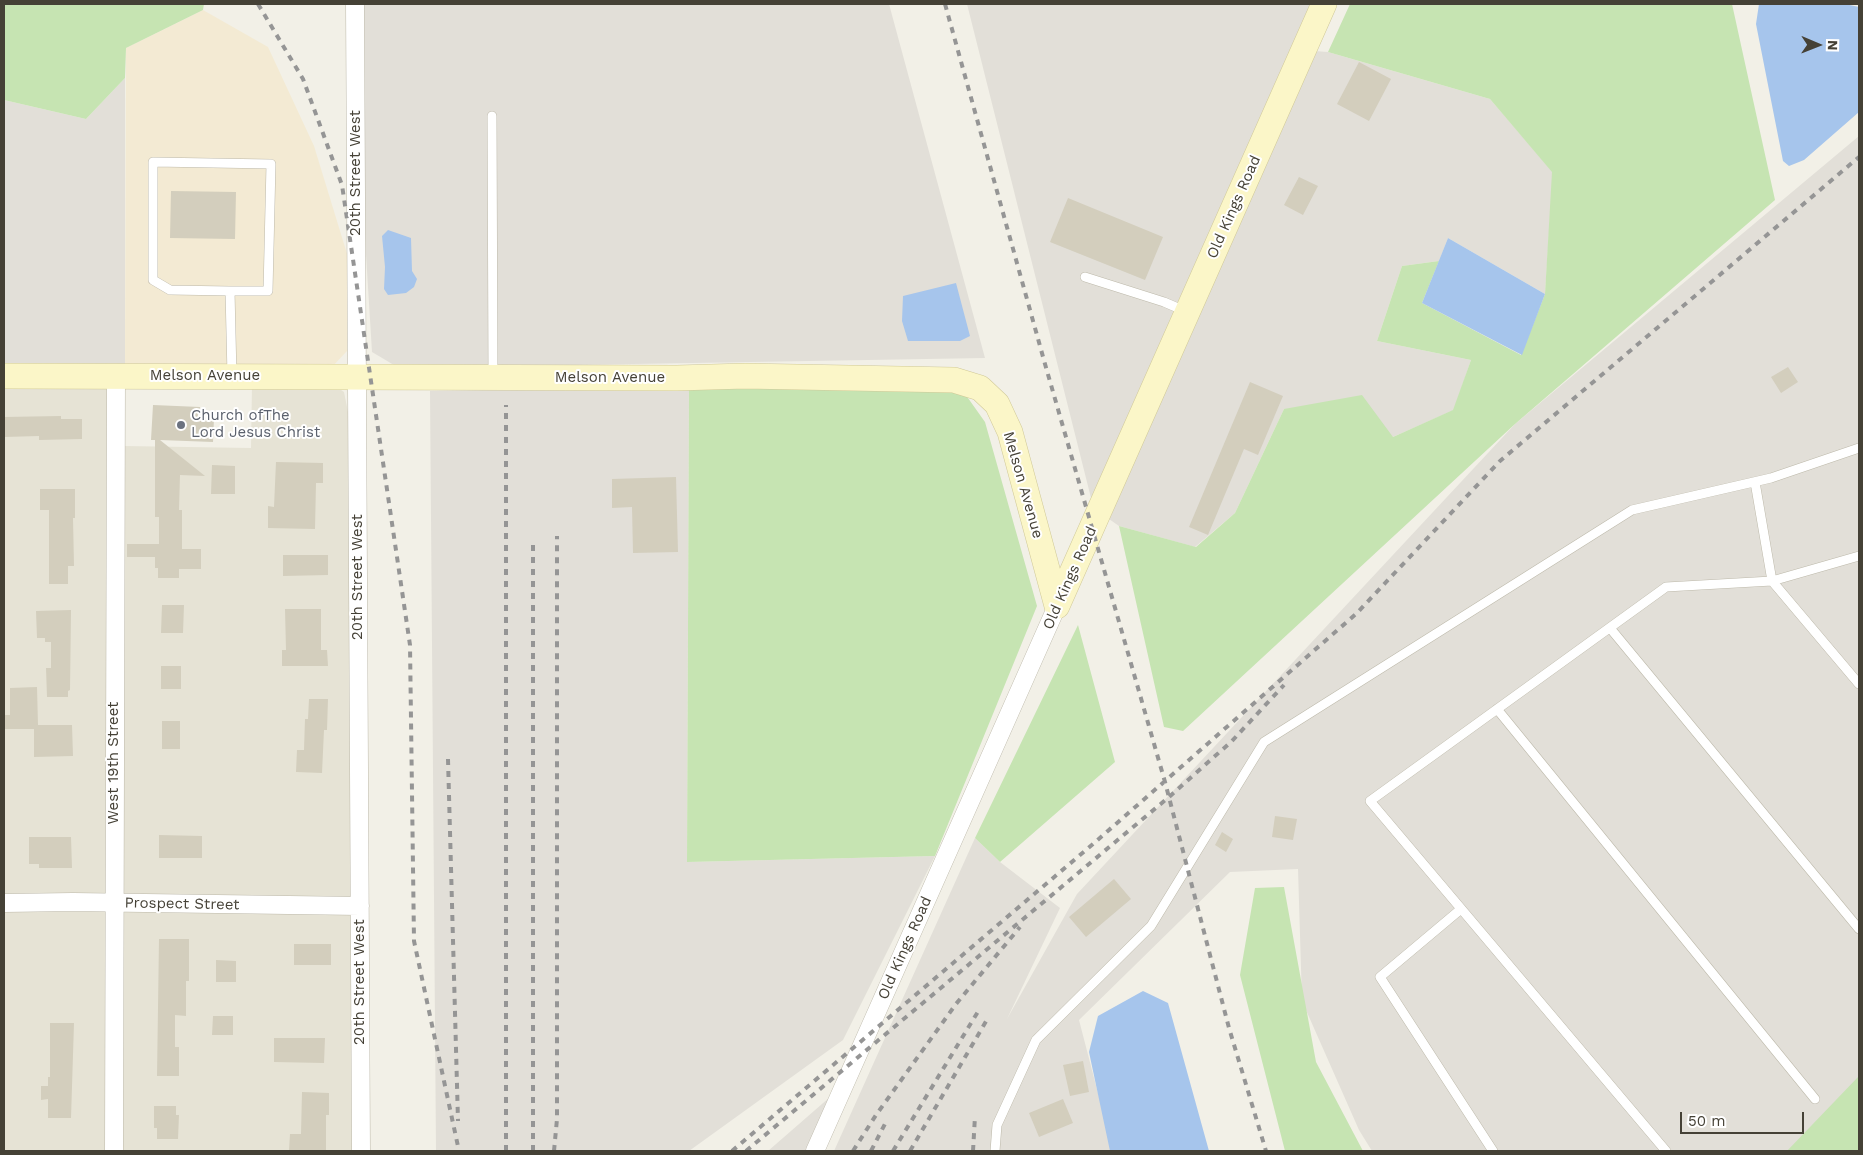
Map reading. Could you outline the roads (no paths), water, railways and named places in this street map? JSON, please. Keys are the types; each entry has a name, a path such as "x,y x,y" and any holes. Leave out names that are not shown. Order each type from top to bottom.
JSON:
{"street":[{"name":"20th Street West","path":"356,4 361,1151"},
{"name":"Old Kings Road","path":"815,1151 1324,4"},
{"name":"Melson Avenue","path":"4,376 745,376 954,380 980,388 997,404 1010,432 1057,606"},
{"name":"West 19th Street","path":"114,1151 116,376"},
{"name":"Prospect Street","path":"4,903 360,906"}],"lane":[{"path":"492,116 493,377"},
{"path":"153,162 271,164 268,291 230,291 170,290 153,280 153,162"},
{"path":"1086,277 1164,302 1188,312"},
{"path":"230,291 232,376"},
{"path":"995,1151 997,1125 1036,1040 1151,926 1264,742 1632,510 1771,478 1859,448"},
{"path":"1755,482 1772,581 1859,684"},
{"path":"1666,1151 1370,801 1666,587 1772,581 1859,556"},
{"path":"1610,628 1859,929"},
{"path":"1497,709 1815,1099"},
{"path":"1461,908 1380,977 1493,1151"}],"water":[{"path":"1759,4 1845,4 1859,7 1859,112 1804,160 1789,166 1783,161 1756,24"},
{"path":"388,230 411,238 412,271 417,279 414,287 406,293 388,295 384,289 385,267 382,236"},
{"path":"1448,238 1545,294 1522,355 1422,303"},
{"path":"956,283 970,336 960,341 908,341 902,321 903,296"},
{"path":"1143,991 1168,1003 1209,1151 1110,1151 1089,1052 1098,1016"}],"railway":[{"path":"258,4 303,79 342,185 410,645 414,941 459,1151"},
{"path":"945,4 1045,364 1165,782 1229,1028 1266,1151"},
{"path":"732,1151 1093,844 1357,613 1500,461 1859,157"},
{"path":"506,405 506,1151"},
{"path":"554,1151 557,1119 557,536"},
{"path":"533,540 533,1151"},
{"path":"746,1151 1169,797 1232,741 1284,685"},
{"path":"448,759 458,1121"},
{"path":"853,1151 876,1115 956,1004 1020,927"},
{"path":"893,1151 979,1010"},
{"path":"910,1151 988,1018"},
{"path":"973,1151 975,1116"},
{"path":"871,1151 887,1120"}],"place":[{"name":"Church ofThe Lord Jesus Christ","path":"181,425"}]}
